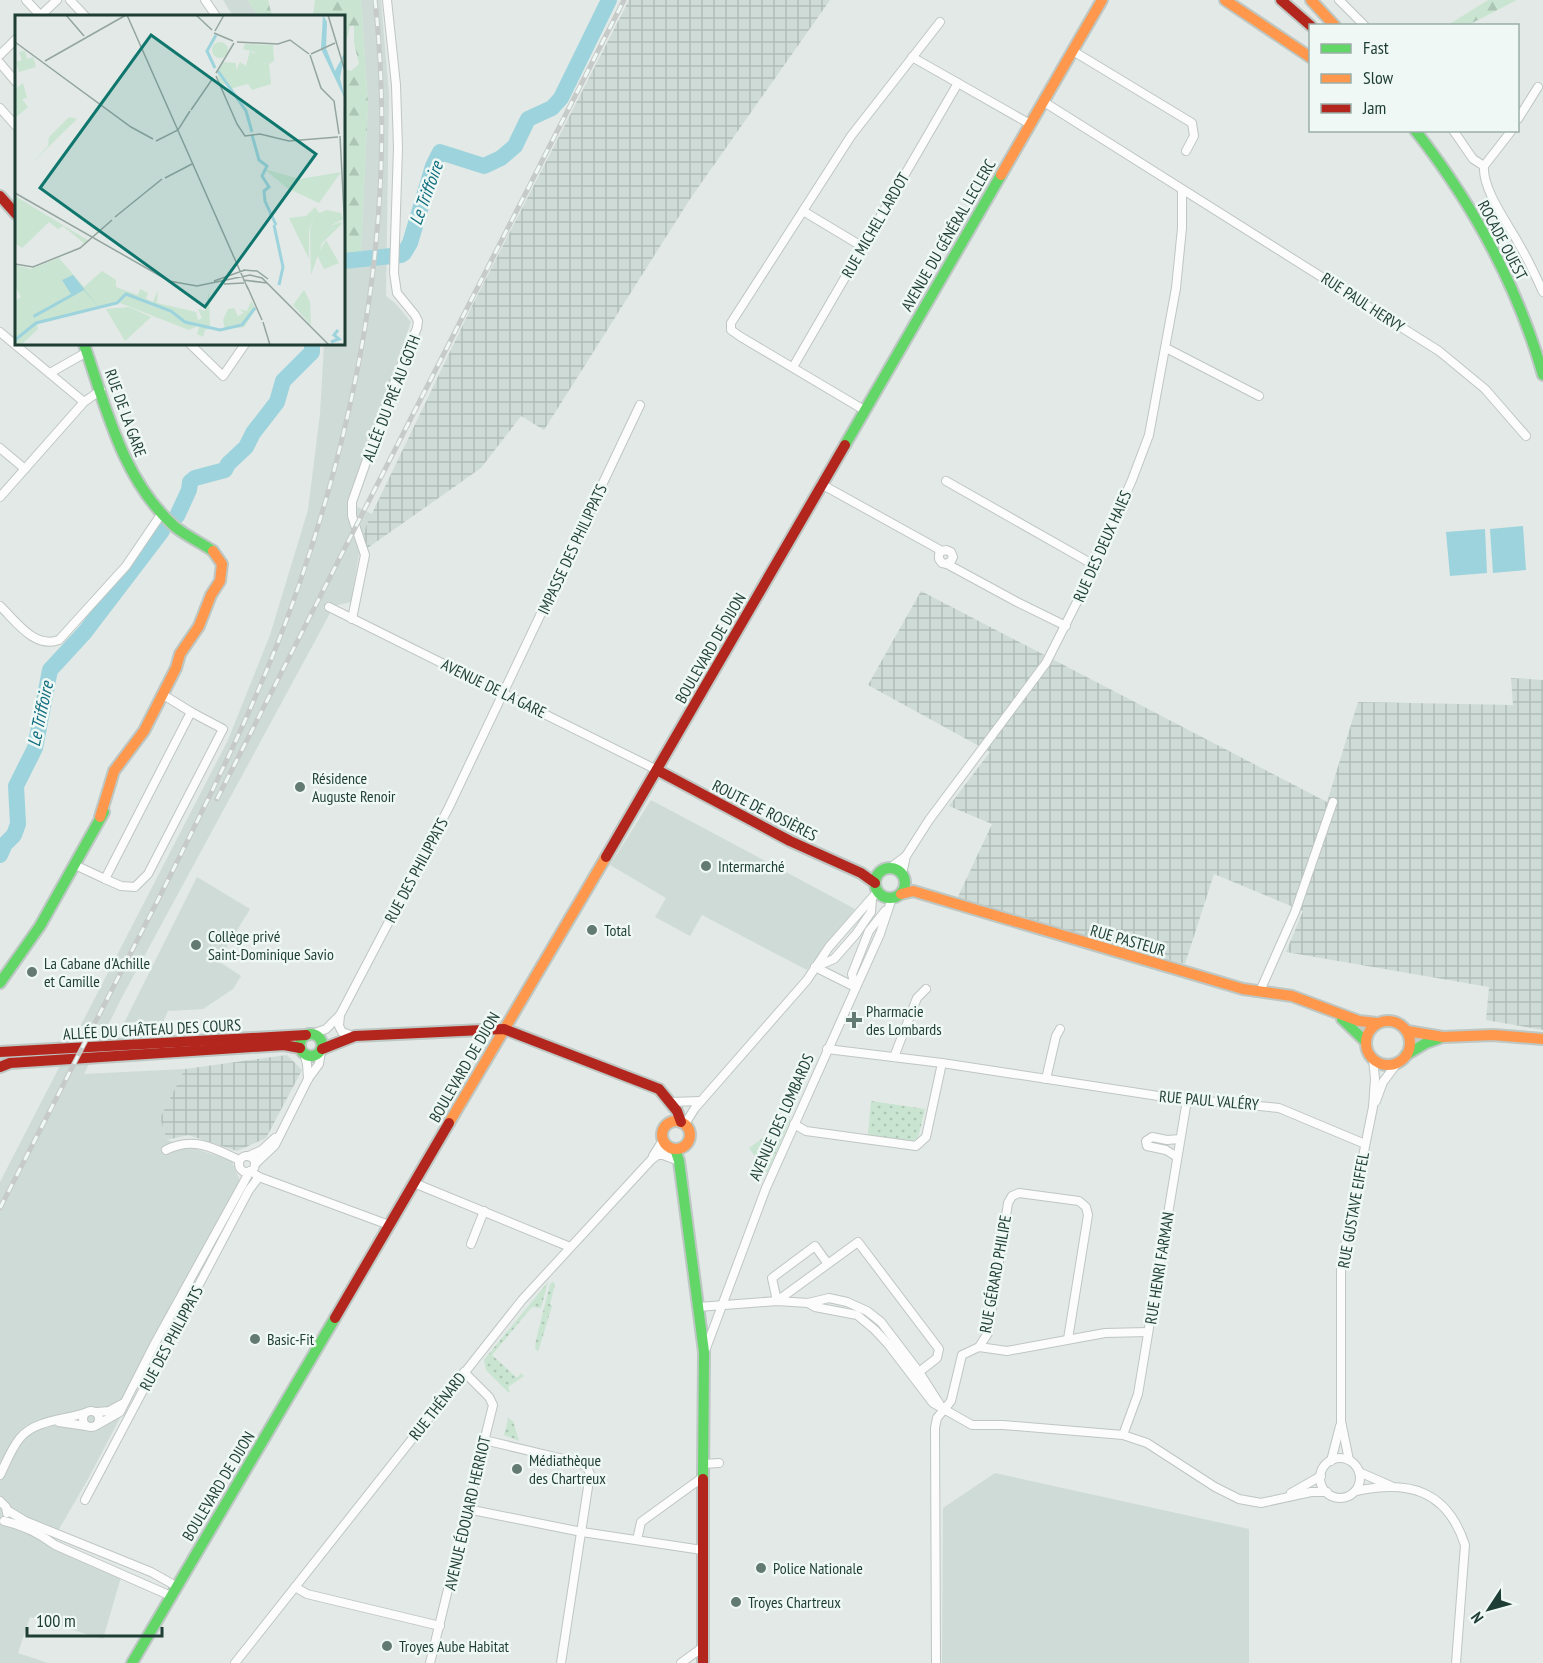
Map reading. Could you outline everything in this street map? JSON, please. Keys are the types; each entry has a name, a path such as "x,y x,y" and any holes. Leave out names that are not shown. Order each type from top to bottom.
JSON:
{"street":[{"path":"26,0 39,15"},
{"path":"41,15 57,0"},
{"path":"70,0 84,15"},
{"path":"205,0 215,15"},
{"name":"ALLÉE DU PRÉ AU GOTH","path":"352,619 365,555 352,516 352,502 418,321 397,293 394,273 398,148 396,85 387,0"},
{"name":"AVENUE DU GÉNÉRAL LECLERC","path":"821,484 1102,0"},
{"path":"1225,0 1309,56"},
{"path":"1281,0 1309,24"},
{"path":"1311,0 1333,24"},
{"path":"1339,0 1363,24"},
{"path":"864,410 731,330 731,323 851,136 940,22"},
{"path":"0,55 15,40"},
{"path":"1073,51 1192,123 1194,136 1186,151"},
{"path":"912,57 1030,124"},
{"path":"0,63 15,80"},
{"name":"RUE MICHEL LARDOT","path":"793,367 958,83"},
{"path":"1519,117 1538,87"},
{"name":"RUE PAUL HERVY","path":"1044,102 1439,351 1485,389 1526,436"},
{"path":"0,108 15,125"},
{"path":"1408,132 1463,197"},
{"name":"ROCADE OUEST","path":"1417,132 1436,155 1497,256 1521,307 1543,375"},
{"path":"1427,132 1436,155"},
{"path":"1454,132 1473,159 1484,166"},
{"path":"1511,132 1497,153 1484,166 1483,174 1487,187 1543,292"},
{"name":"RUE DES DEUX HAIES","path":"885,869 906,856 929,820 1046,663 1095,565 1149,435 1179,268 1182,190"},
{"path":"0,196 15,213"},
{"path":"803,212 863,247"},
{"path":"0,332 15,344"},
{"path":"16,345 84,402"},
{"path":"191,345 223,376 244,345"},
{"path":"50,373 86,348"},
{"name":"RUE DE LA GARE","path":"86,348 130,469 145,494 183,533 216,554 221,563 223,574 206,606 204,618 191,634 162,694"},
{"path":"1166,348 1260,396"},
{"path":"0,497 84,402 101,390"},
{"name":"IMPASSE DES PHILIPPATS","path":"504,693 640,405"},
{"path":"0,448 25,469"},
{"path":"946,481 1095,565"},
{"path":"821,484 942,551 939,554 942,563 1066,626"},
{"name":"BOULEVARD DE DIJON","path":"132,1663 657,770 821,484"},
{"path":"0,606 40,642 51,643 59,640 126,566 162,513"},
{"name":"AVENUE DE LA GARE","path":"329,608 657,770"},
{"name":"RUE DES PHILIPPATS","path":"313,1035 326,1029 340,1015 449,807 504,693"},
{"path":"0,983 40,926 75,865 111,800 120,773 144,738 144,731 162,694 223,729 148,874 141,883 135,887 129,887 75,865"},
{"path":"105,879 191,712"},
{"name":"ROUTE DE ROSIÈRES","path":"657,770 819,855 861,872 885,869"},
{"path":"1260,992 1295,912 1333,802"},
{"name":"RUE DES DEUX HAIES","path":"904,878 906,856"},
{"path":"815,967 834,959 856,934 871,912 875,891 885,869 897,869 913,891 894,899"},
{"name":"ROUTE DE ROSIÈRES","path":"861,872 875,891 884,897 894,899"},
{"path":"894,899 904,878"},
{"path":"683,1123 807,980 842,931 875,891"},
{"name":"RUE PASTEUR","path":"913,891 1243,989 1293,996 1359,1021 1377,1023"},
{"name":"AVENUE DES LOMBARDS","path":"704,1352 766,1188 855,987 852,974 869,930 894,899"},
{"path":"815,967 855,987"},
{"path":"894,1057 917,998 926,989"},
{"name":"RUE PASTEUR","path":"1335,1013 1366,1042"},
{"path":"340,1015 339,1026 342,1032 352,1035"},
{"path":"1443,1037 1426,1043 1402,1059 1385,1065 1373,1059 1366,1042 1371,1028 1383,1021 1397,1022 1407,1031 1443,1037 1493,1035 1543,1039"},
{"path":"504,1029 658,1089 667,1099 677,1111 690,1135 673,1145 662,1133 669,1122 667,1099"},
{"name":"ALLÉE DU CHÂTEAU DES COURS","path":"0,1052 313,1035 504,1029"},
{"path":"1046,1078 1056,1036 1060,1029"},
{"path":"1402,1059 1410,1043 1407,1031"},
{"path":"52,1422 92,1427 120,1412 230,1206 252,1168 275,1145 308,1079 319,1064 322,1043 313,1035 301,1041 308,1079"},
{"name":"ALLÉE DU CHÂTEAU DES COURS","path":"321,1050 352,1035"},
{"name":"ALLÉE DU CHÂTEAU DES COURS","path":"0,1066 10,1063 284,1045 302,1051"},
{"name":"RUE PAUL VALÉRY","path":"827,1049 942,1063 1187,1100 1225,1101 1279,1108 1365,1144"},
{"path":"302,1051 313,1056 321,1050"},
{"name":"RUE GUSTAVE EIFFEL","path":"1349,1460 1341,1421 1341,1265 1373,1107 1376,1079 1373,1059"},
{"name":"RUE GUSTAVE EIFFEL","path":"1373,1107 1383,1082 1402,1059"},
{"path":"794,1124 806,1131 916,1146 926,1137 942,1063"},
{"path":"667,1099 701,1101"},
{"name":"RUE HENRI FARMAN","path":"1123,1435 1138,1394 1187,1100"},
{"path":"669,1122 683,1123"},
{"path":"230,1206 239,1181 240,1164 244,1156 262,1150 278,1135"},
{"path":"1177,1158 1166,1150 1147,1146 1146,1141 1152,1137 1167,1140 1180,1139"},
{"path":"166,1150 189,1142 205,1146 240,1164 242,1171 252,1168"},
{"name":"AVENUE DES LOMBARDS","path":"673,1145 680,1161 704,1352 703,1663"},
{"name":"RUE THÉNARD","path":"235,1663 522,1300 654,1157 673,1145"},
{"path":"654,1157 663,1155 680,1161"},
{"path":"249,1156 252,1158 252,1168 259,1177 389,1225"},
{"name":"RUE DES PHILIPPATS","path":"85,1500 249,1190 259,1177"},
{"path":"414,1183 570,1247"},
{"name":"RUE GÉRARD PHILIPE","path":"979,1347 988,1333 1008,1203 1012,1196 1019,1193 1079,1201 1086,1207 1088,1215 1068,1339"},
{"path":"471,1244 484,1211"},
{"path":"777,1301 858,1242 939,1349 937,1358 919,1372"},
{"path":"777,1301 772,1278 815,1246 828,1264"},
{"path":"698,1307 777,1301 808,1303 829,1298 847,1302 867,1311 881,1322 919,1372 943,1409"},
{"path":"808,1303 815,1307 856,1315 875,1330 898,1356 933,1403 972,1425 1003,1425 1123,1435 1147,1443 1215,1487 1239,1499 1261,1503 1311,1492 1326,1492 1340,1498 1348,1497 1356,1491 1374,1488 1393,1487 1423,1492 1445,1507 1459,1528 1465,1545 1456,1663"},
{"path":"936,1663 934,1428 937,1418 951,1401 962,1355 979,1347 1006,1351 1105,1333 1148,1332"},
{"name":"AVENUE ÉDOUARD HERRIOT","path":"430,1663 493,1405 489,1397 464,1372"},
{"path":"0,1475 18,1440 25,1433 42,1424 90,1410 97,1412 114,1409 125,1401"},
{"path":"97,1412 100,1421 97,1425"},
{"path":"85,1413 83,1418 86,1426"},
{"name":"RUE GUSTAVE EIFFEL","path":"1331,1461 1341,1421"},
{"path":"484,1440 580,1463 587,1467 590,1474 561,1663"},
{"path":"1326,1492 1321,1476 1326,1465 1338,1458 1349,1460 1359,1472 1360,1478 1356,1491"},
{"path":"704,1464 719,1463"},
{"path":"1359,1472 1393,1487"},
{"path":"637,1540 641,1522 703,1476"},
{"path":"1285,1497 1321,1476"},
{"path":"0,1501 5,1504 7,1510 25,1521 151,1572 174,1591"},
{"path":"467,1509 582,1532 702,1551"},
{"path":"7,1510 1,1523 24,1526 44,1536 55,1545 174,1591"},
{"path":"295,1587 307,1594 440,1626"},
{"path":"681,1663 703,1647"}],"shaded area":[{"path":"223,0 248,0 257,15 232,15"},
{"path":"361,0 381,0 389,95 386,296 411,322 347,502 372,514 366,526 359,554 351,602 334,606 121,999 84,1074 185,1069 160,1118 167,1140 231,1160 242,1185 88,1479 51,1543 121,1577 103,1639 30,1617 18,1653 48,1663 0,1663 0,1182 228,740 270,635 308,510 320,414 324,345 345,345 345,264 346,271 361,251 368,104"},
{"path":"629,0 830,0 690,199 544,430 521,416 481,468 359,554 366,526 473,304"},
{"path":"921,591 1327,802 1358,702 1513,705 1511,678 1543,680 1543,1030 1486,1020 1489,987 1286,952 1303,911 1214,874 1185,964 956,901 992,824 949,806 990,752 868,685"},
{"path":"651,800 855,909 807,970 702,915 690,936 655,917 666,898 610,865"},
{"name":"Collège privé Saint-Dominique Savio","path":"197,877 250,909 218,961 241,976 233,989 203,1009 168,1011 162,1024 122,1027"},
{"path":"287,1055 302,1070 266,1138 237,1151 188,1135 167,1140 160,1118 185,1069"},
{"path":"995,1473 1249,1529 1249,1663 942,1663 943,1508"}],"green space":[{"path":"248,0 268,0 272,15 257,15"},
{"path":"315,0 361,0 368,104 361,251 358,260 346,271 345,94 347,92 345,91 345,69 351,71 359,64 354,43 354,26 350,26 347,39 345,38 345,15 313,15"},
{"path":"1488,0 1517,0 1470,24 1450,24"},
{"path":"871,1101 925,1109 918,1138 913,1141 868,1135"},
{"path":"791,1118 767,1173 749,1148"},
{"path":"548,1282 541,1308 532,1307 492,1355 517,1378 521,1373 524,1376 508,1387 510,1392 508,1392 486,1370 484,1360"},
{"path":"553,1282 555,1284 550,1304 552,1306 538,1352 535,1348 536,1340 550,1284"},
{"path":"509,1416 509,1419 513,1421 519,1441 504,1435"}],"water":[{"path":"1523,526 1526,570 1493,573 1490,529"},
{"path":"1485,529 1487,573 1450,576 1446,532"}],"waterway":[{"name":"Le Triffoire","path":"345,261 404,253 410,243 433,166 440,152 484,166 501,158 515,146 528,119 552,108 561,98 609,0"},
{"name":"Le Triffoire","path":"177,516 189,490 190,482 195,478 225,470 228,464 246,447 253,433 277,402 283,381 312,352 312,345"},
{"name":"Le Triffoire","path":"0,855 5,844 14,835 18,824 16,786 35,748 50,670 85,632 162,531"}],"railway":[{"path":"0,1208 162,892 236,741 285,625 322,514 357,369 370,297 378,223 382,149 381,75 375,0"},
{"path":"217,799 624,0"}],"traffic: fast":[{"path":"1416,132 1456,187 1491,246 1520,309 1543,375"},
{"path":"845,445 1001,175"},
{"path":"84,345 108,417 128,464 141,487 174,526 213,551"},
{"path":"0,983 40,926 104,812"},
{"path":"890,868 896,869 904,877 905,883 904,889 896,897 890,898 884,897 876,889 875,883 876,877 884,869 890,868"},
{"path":"1342,1019 1366,1042"},
{"path":"311,1034 319,1037 322,1045 319,1053 311,1056 303,1053 300,1045 303,1037 311,1034"},
{"path":"1406,1055 1440,1038"},
{"path":"675,1149 679,1161 704,1352 703,1479"},
{"path":"132,1663 335,1318"}],"traffic: slow":[{"path":"1001,175 1102,0"},
{"path":"1225,0 1309,56"},
{"path":"1311,0 1333,24"},
{"path":"100,817 114,771 144,731 176,668 180,654 199,626 211,595 220,581 222,564 213,551"},
{"path":"449,1123 606,857"},
{"path":"901,894 913,891 1243,989 1292,996 1359,1021 1377,1023"},
{"path":"1388,1021 1404,1027 1410,1043 1404,1059 1388,1065 1372,1059 1366,1043 1372,1027 1388,1021"},
{"path":"1407,1031 1443,1037 1493,1035 1543,1039"},
{"path":"676,1121 686,1125 690,1135 686,1145 676,1149 666,1145 662,1135 666,1125 676,1121"}],"traffic: jam":[{"path":"1281,0 1309,24"},
{"path":"0,196 15,213"},
{"path":"606,857 845,445"},
{"path":"657,770 790,841 861,873 875,883"},
{"path":"322,1049 355,1036 504,1029 659,1089 677,1111 681,1122"},
{"path":"0,1052 306,1035"},
{"path":"0,1067 10,1063 284,1045 300,1048"},
{"path":"335,1318 449,1123"},
{"path":"703,1479 703,1663"}],"place":[{"name":"Résidence Auguste Renoir","path":"300,787"},
{"name":"Intermarché","path":"706,866"},
{"name":"Total","path":"592,930"},
{"name":"Collège privé Saint-Dominique Savio","path":"196,945"},
{"name":"La Cabane d'Achille et Camille","path":"32,972"},
{"name":"Pharmacie des Lombards","path":"854,1020"},
{"name":"Basic-Fit","path":"255,1339"},
{"name":"Médiathèque des Chartreux","path":"517,1469"},
{"name":"Police Nationale","path":"761,1568"},
{"name":"Troyes Chartreux","path":"736,1602"},
{"name":"Troyes Aube Habitat","path":"387,1646"}]}
